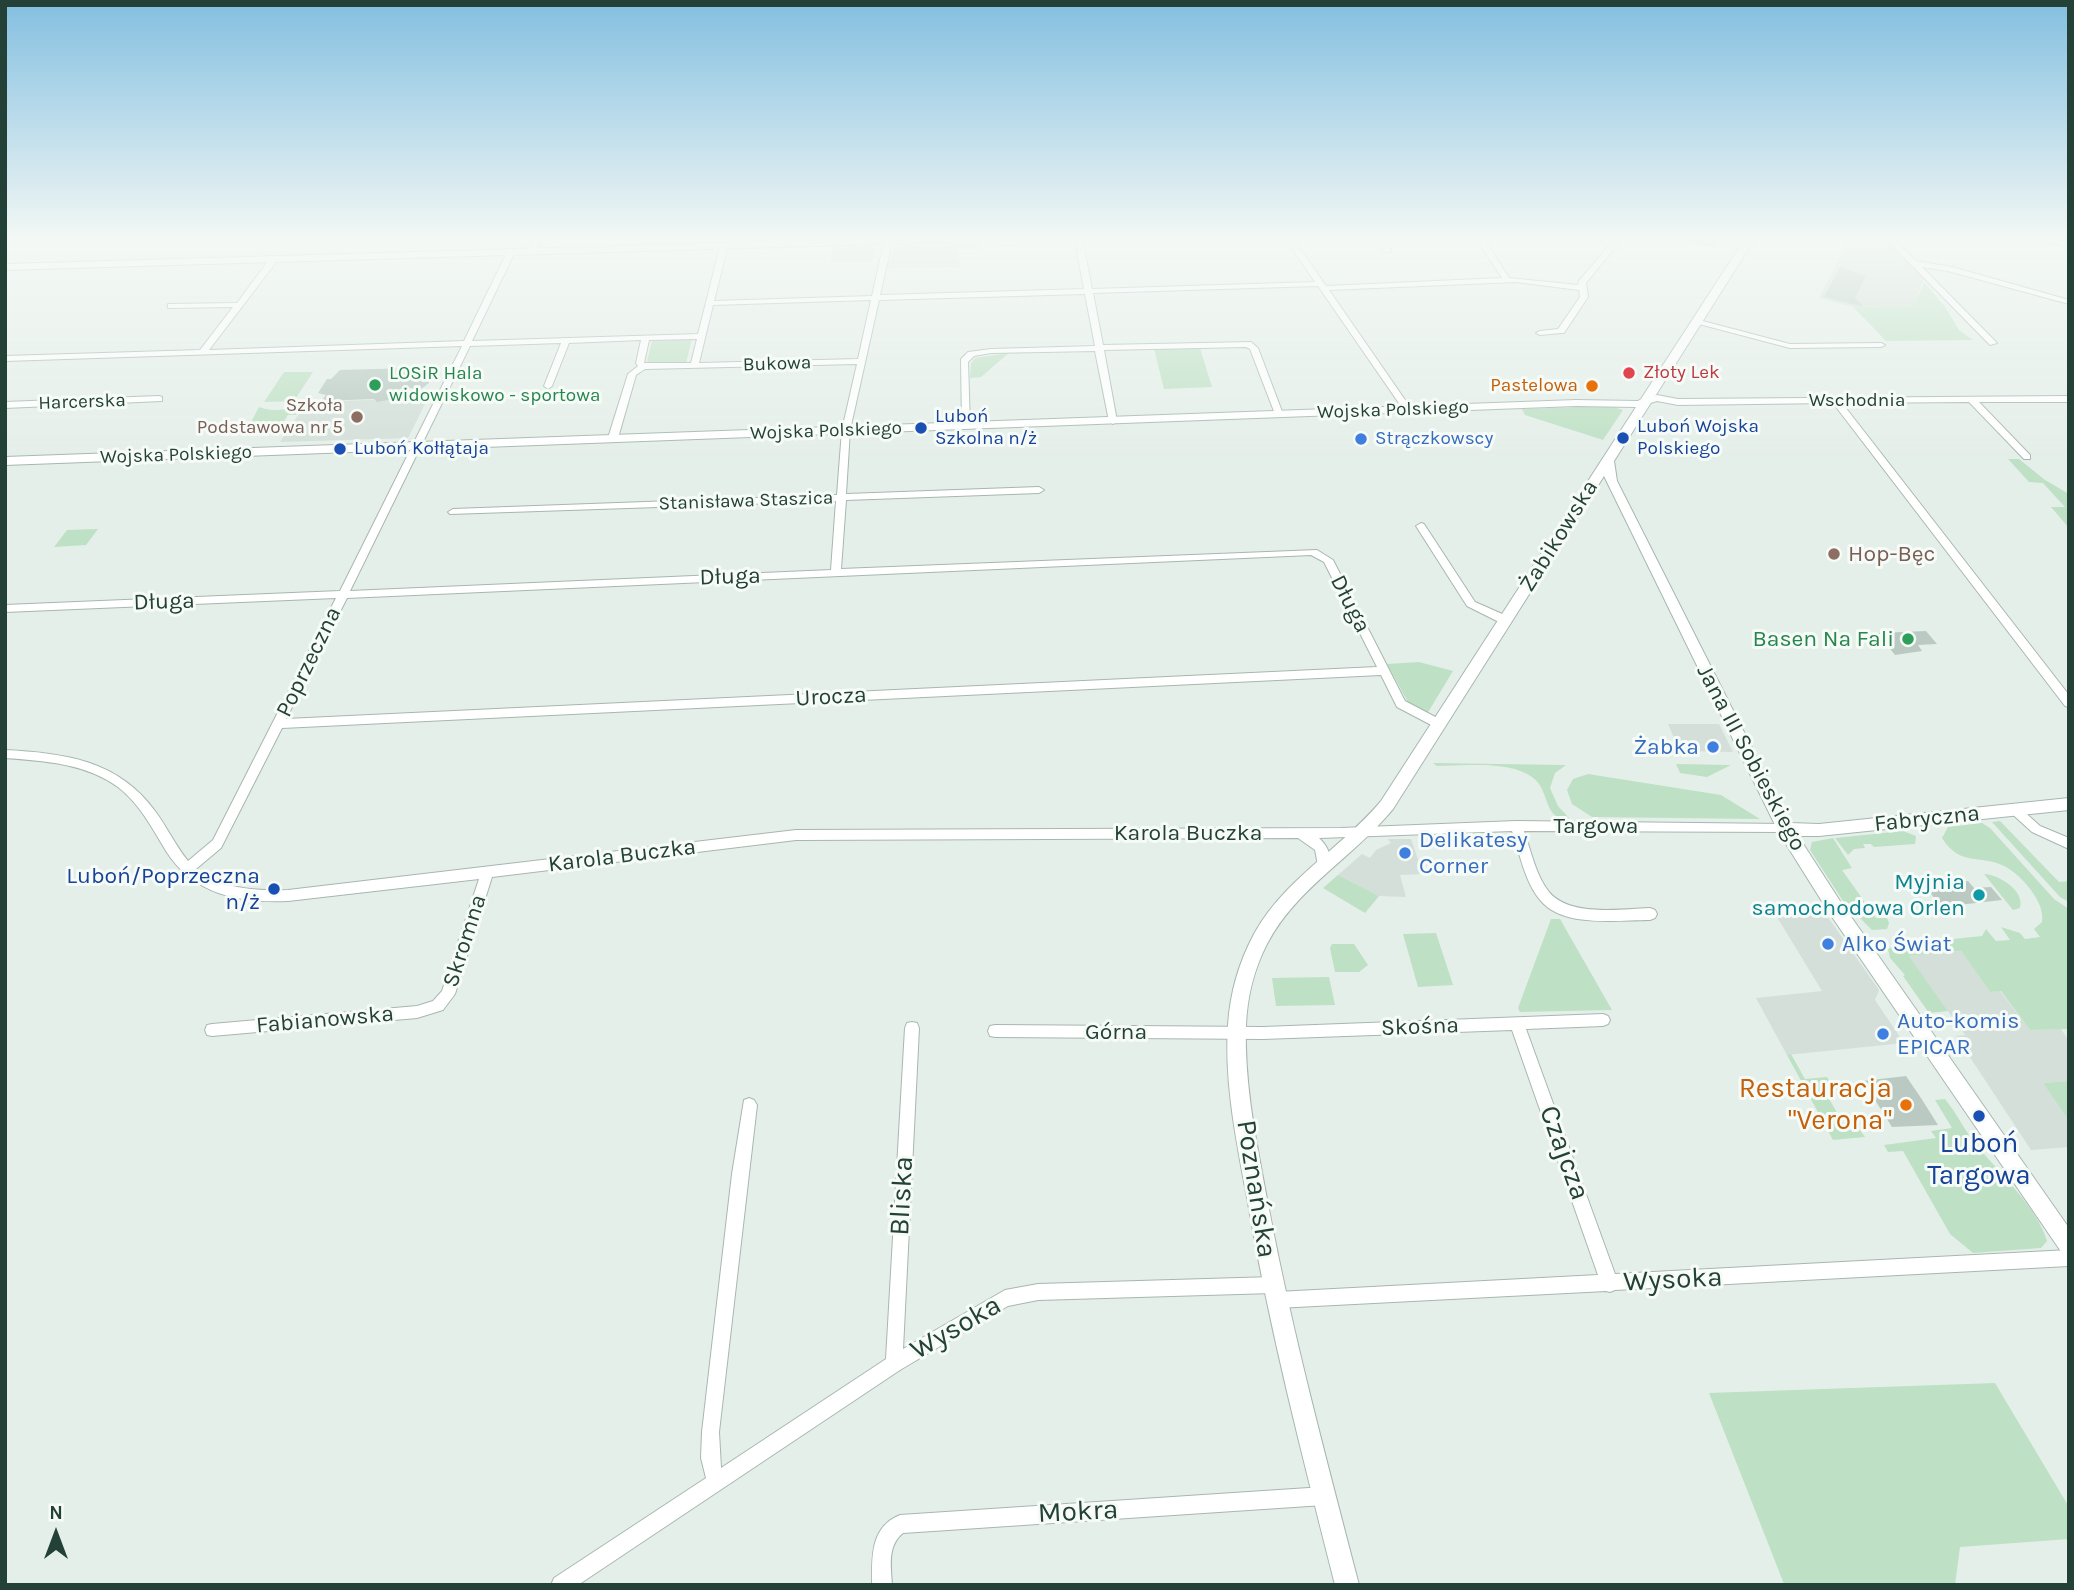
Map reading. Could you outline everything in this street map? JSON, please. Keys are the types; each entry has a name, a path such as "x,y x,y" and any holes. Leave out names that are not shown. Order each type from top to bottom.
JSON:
{"street":[{"path":"203,352 234,311"},
{"name":"Poprzeczna","path":"187,869 217,844 418,446 483,311"},
{"path":"694,367 709,311"},
{"path":"836,572 846,430 871,311"},
{"path":"1093,311 1113,421"},
{"path":"1340,311 1408,410"},
{"path":"1539,333 1561,331 1575,311"},
{"name":"Żabikowska","path":"1365,832 1387,805 1704,311"},
{"path":"1962,311 1993,343"},
{"path":"1698,321 1785,345 1881,345"},
{"path":"5,359 702,335"},
{"path":"613,438 632,374 643,368 640,363 646,337"},
{"path":"548,386 566,340"},
{"path":"966,422 964,361 971,354 1099,348 1251,345 1278,411"},
{"name":"Bukowa","path":"643,368 860,361"},
{"name":"Wschodnia","path":"1647,401 1655,398 1678,402 2069,399"},
{"name":"Harcerska","path":"5,405 159,399"},
{"path":"1972,400 2027,457"},
{"name":"Wojska Polskiego","path":"5,461 846,430 966,422 1113,421 1278,411 1408,410 1601,402 1639,404 1647,401"},
{"path":"1836,401 2069,703"},
{"name":"Jana III Sobieskiego","path":"1608,461 1608,473 1617,492 1785,829 1834,906 2066,1238"},
{"name":"Stanisława Staszica","path":"453,512 1039,490"},
{"path":"1585,496 1617,492"},
{"path":"1421,526 1471,604 1506,620"},
{"name":"Długa","path":"5,609 1317,552 1328,560 1402,706 1439,724"},
{"name":"Urocza","path":"278,724 1384,671"},
{"name":"Karola Buczka","path":"5,754 66,758 110,775 141,801 174,856 187,869 218,888 271,895 321,892 796,835 1365,832"},
{"name":"Fabryczna","path":"1785,829 1819,830 2069,804"},
{"path":"2015,810 2036,829 2069,844"},
{"path":"1516,826 1542,892 1557,908 1573,914 1650,914"},
{"name":"Targowa","path":"1365,832 1516,826 1785,829"},
{"name":"Poznańska","path":"1347,1585 1275,1293 1251,1165 1236,1033 1243,986 1261,937 1279,909 1365,832"},
{"name":"Karola Buczka","path":"1296,833 1319,844 1324,855 1324,866"},
{"name":"Skromna","path":"438,1006 451,986 487,873"},
{"name":"Fabianowska","path":"212,1030 417,1012 438,1006"},
{"name":"Skośna","path":"1236,1033 1603,1020"},
{"name":"Czajcza","path":"1517,1023 1610,1284"},
{"name":"Bliska","path":"894,1364 912,1028"},
{"name":"Górna","path":"995,1031 1236,1033"},
{"path":"716,1481 711,1468 712,1435 727,1279 749,1105"},
{"name":"Wysoka","path":"561,1585 894,1364 995,1303 1026,1293 1275,1293 1610,1284 2069,1258"},
{"name":"Mokra","path":"882,1585 884,1542 893,1528 900,1524 1324,1496"}],"shaded area":[{"name":"Szkoła Podstawowa nr 5","path":"428,398 408,438 280,442 307,402"},
{"path":"1668,724 1719,724 1733,752 1684,751 1677,745"},
{"path":"1388,839 1411,839 1423,874 1400,875 1406,897 1379,896 1338,875 1362,854 1370,858 1376,850 1391,843"},
{"path":"1825,913 1879,990 1875,1000 1904,1043 1787,1055 1756,998 1822,991 1777,917"},
{"path":"1961,951 1990,992 2000,991 2030,1030 2061,1029 2069,1041 2069,1081 2043,1083 2069,1121 2069,1147 2031,1150 1956,1036 1965,1035 1909,956"}],"green space":[{"path":"1857,311 1948,311 1959,330 1973,340 1886,341"},
{"path":"692,339 686,363 650,364 647,361 652,341"},
{"path":"1200,348 1212,387 1164,389 1154,349"},
{"path":"1009,353 981,377 970,378 971,363 975,358"},
{"path":"284,372 313,372 294,401 264,402"},
{"path":"310,397 296,415 288,415 276,433 236,434 244,423 251,422 259,407 285,409 297,405"},
{"path":"1611,406 1623,410 1603,440 1525,415 1522,409"},
{"path":"2008,459 2019,459 2045,480 2069,494 2069,528 2051,507 2065,507 2043,483 2029,482"},
{"path":"98,529 86,545 54,547 67,530"},
{"path":"1419,662 1453,671 1427,714 1409,704 1387,664"},
{"path":"1433,763 1566,765 1555,773 1550,788 1558,806 1569,818 1563,820 1553,814 1539,784 1531,776 1519,771 1506,767 1437,766"},
{"path":"1676,764 1731,765 1707,777 1680,773"},
{"path":"1588,774 1721,795 1760,819 1592,817 1572,804 1567,790 1573,779"},
{"path":"2000,821 2059,882 2069,881 2069,902 2060,897 1992,822"},
{"path":"1982,823 1990,828 2054,899 2069,909 2069,1029 2030,1030 2001,991 1990,992 1961,951 1909,956 1948,1011 1929,1013 1903,976 1905,975 1890,958 1888,949 1895,945 1982,936 1986,929 1996,941 2010,940 2001,927 2020,933 2025,939 2040,937 2034,929 2042,922 2040,906 2025,882 2004,866 1956,853 1942,838 1948,827"},
{"path":"1903,831 1916,836 1915,844 1874,847 1871,844 1863,844 1865,848 1854,849 1848,855 1835,838"},
{"path":"1833,838 1852,868 1842,870 1876,918 1887,918 1887,929 1872,930 1843,901 1810,850 1812,842"},
{"path":"1984,874 1997,877 2010,885 2019,896 2020,908 2013,910"},
{"path":"1338,875 1379,896 1365,913 1323,888"},
{"path":"1551,919 1560,919 1612,1010 1520,1012 1518,1008"},
{"path":"1436,933 1453,985 1418,987 1403,934"},
{"path":"1332,944 1354,944 1368,965 1359,972 1335,972 1330,948"},
{"path":"1329,977 1335,1005 1276,1006 1272,978"},
{"path":"1791,1054 1805,1079 1827,1077 1830,1082 1820,1083 1847,1130 1860,1130 1865,1137 1833,1140 1787,1055"},
{"path":"2069,1081 2069,1121 2043,1083"},
{"path":"1945,1099 1973,1141 2035,1216 2047,1241 2041,1248 1973,1253 1950,1234 1903,1151 1888,1152 1884,1145 1936,1138 1931,1131 1952,1128 1935,1100"},
{"path":"1995,1383 2069,1507 2069,1539 1960,1547 1955,1585 1774,1585 1784,1584 1709,1393"}],"building":[{"name":"LOSiR Hala widowiskowo - sportowa","path":"409,368 407,372 432,372 429,383 420,390 410,388 397,392 393,399 377,402 374,399 321,401 326,395 318,393 327,379 331,379 340,370"},
{"name":"Basen Na Fali","path":"1926,631 1937,644 1918,645 1922,651 1895,655 1878,633"},
{"path":"1949,880 1951,883 1968,881 1974,888 1991,887 2002,900 1941,907 1923,883"},
{"name":"Restauracja \"Verona\"","path":"1906,1076 1938,1125 1892,1127 1863,1081"}],"place":[{"name":"Złoty Lek","path":"1629,373"},
{"name":"LOSiR Hala widowiskowo - sportowa","path":"375,385"},
{"name":"Pastelowa","path":"1592,386"},
{"name":"Szkoła Podstawowa nr 5","path":"357,417"},
{"name":"Luboń Szkolna n/ż","path":"921,428"},
{"name":"Luboń Wojska Polskiego","path":"1623,438"},
{"name":"Strączkowscy","path":"1361,439"},
{"name":"Luboń Kołłątaja","path":"340,449"},
{"name":"Hop-Bęc","path":"1834,554"},
{"name":"Basen Na Fali","path":"1908,639"},
{"name":"Żabka","path":"1713,747"},
{"name":"Delikatesy Corner","path":"1405,853"},
{"name":"Luboń/Poprzeczna n/ż","path":"274,889"},
{"name":"Myjnia samochodowa Orlen","path":"1979,895"},
{"name":"Alko Świat","path":"1828,944"},
{"name":"Auto-komis EPICAR","path":"1883,1034"},
{"name":"Restauracja \"Verona\"","path":"1906,1105"},
{"name":"Luboń Targowa","path":"1979,1116"}]}
